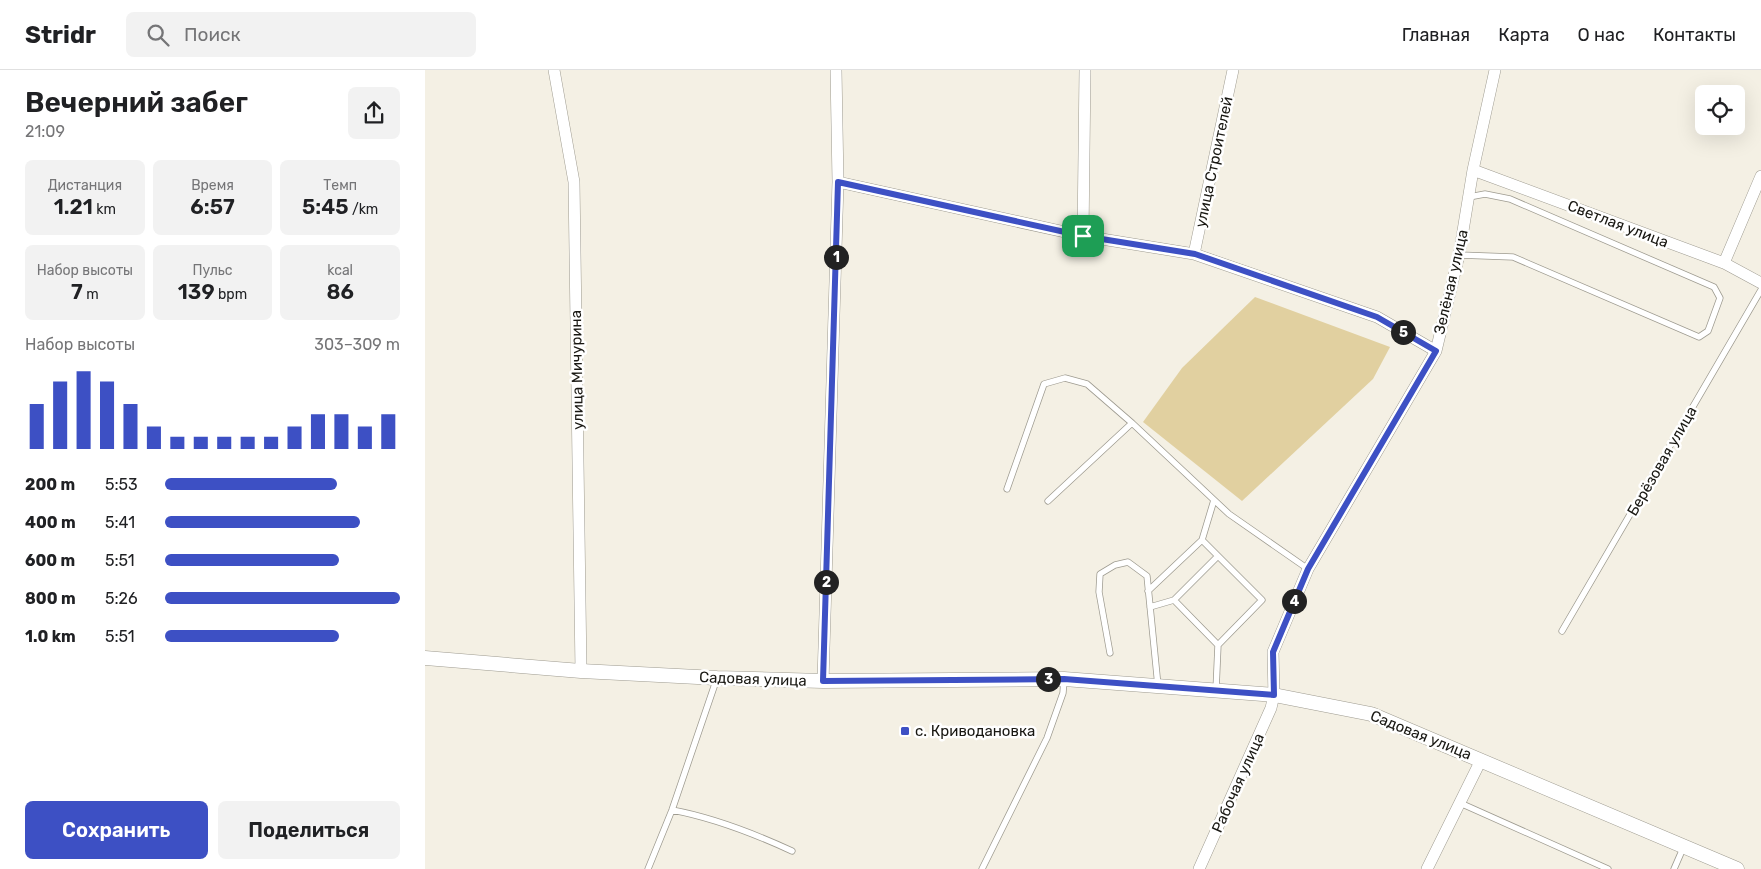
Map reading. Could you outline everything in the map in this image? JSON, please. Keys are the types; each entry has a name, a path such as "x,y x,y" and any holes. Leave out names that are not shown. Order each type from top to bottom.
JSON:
{"street":[{"name":"улица Мичурина","path":"554,70 574,182 581,671"},
{"path":"823,681 838,182 836,70"},
{"path":"1083,236 1085,70"},
{"name":"улица Строителей","path":"1195,254 1233,70"},
{"name":"Зелёная улица","path":"1274,695 1273,652 1308,569 1436,351 1459,256 1473,170 1495,70"},
{"name":"Светлая улица","path":"1473,170 1724,264 1761,283"},
{"path":"1724,264 1761,176"},
{"path":"838,182 1083,236 1195,254 1377,317 1436,351"},
{"name":"Садовая улица","path":"425,658 581,671 717,678 823,681 1064,679 1274,695 1371,714 1737,869"},
{"name":"Рабочая улица","path":"1199,869 1271,708 1274,695"},
{"path":"1427,869 1481,760"}],"lane":[{"path":"1459,256 1513,257 1699,337 1707,331 1721,298 1714,287 1510,199 1485,194 1469,198"},
{"name":"Берёзовая улица","path":"1563,631 1761,290"},
{"path":"1007,488 1044,384 1065,378 1087,384 1132,423 1229,514 1308,569"},
{"path":"1048,501 1132,423"},
{"path":"1149,591 1202,540 1214,500"},
{"path":"1202,540 1262,600 1218,645 1216,690"},
{"path":"1150,608 1174,600 1218,556"},
{"path":"1110,653 1099,592 1100,574 1128,562 1147,576 1157,686"},
{"path":"1174,600 1218,645"},
{"path":"648,869 672,810 717,678"},
{"path":"982,869 1047,738 1063,693 1064,679"},
{"path":"1460,803 1608,869"},
{"path":"672,810 700,815 745,829 792,851"},
{"path":"1674,869 1684,846"}],"shaded area":[{"path":"1255,297 1390,347 1373,379 1242,501 1143,422 1182,368"}],"place":[{"name":"с. Криводановка","path":"905,731"}],"route":[{"path":"838,182 1083,236 1195,254 1377,317 1436,351 1308,569 1273,652 1274,695 1064,679 823,681 838,182"}]}
